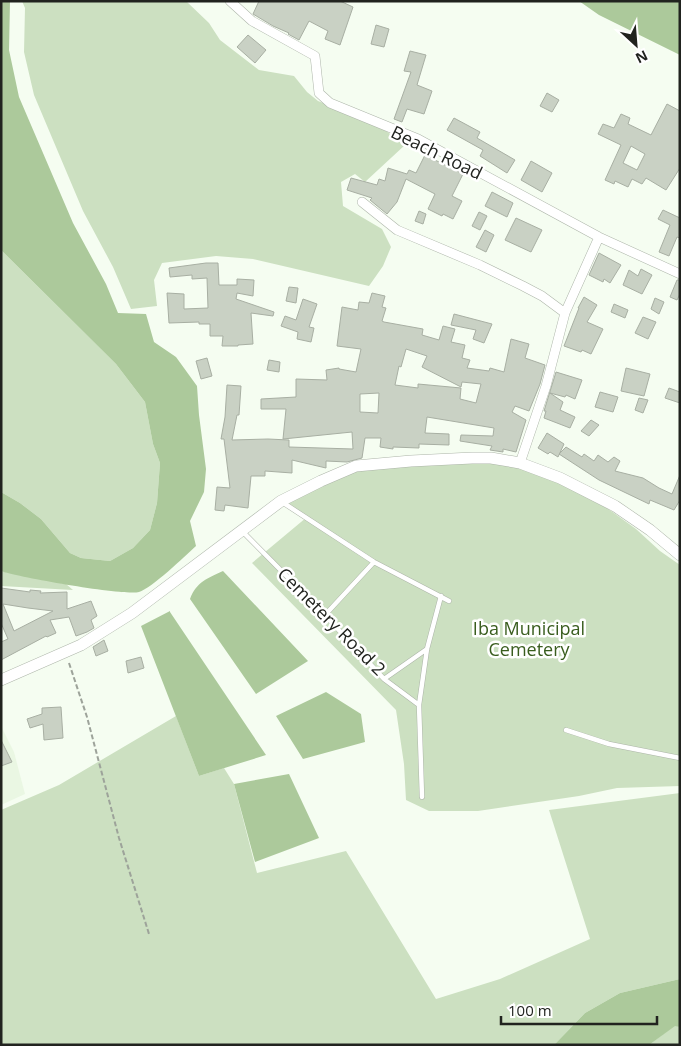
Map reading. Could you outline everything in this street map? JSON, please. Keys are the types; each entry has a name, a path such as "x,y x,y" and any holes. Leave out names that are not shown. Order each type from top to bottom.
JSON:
{"street":[{"name":"Beach Road","path":"230,1 252,22 315,56 319,93 330,103 418,139 599,237 680,274"},
{"path":"362,202 397,230 480,265 523,286 542,296 565,313"},
{"path":"520,464 546,386 565,313 599,237"},
{"path":"1,680 66,653 161,593 281,501 356,466 472,458 491,458 520,464 560,478 615,506 650,530 680,555"}],"lane":[{"path":"281,501 374,562 448,600"},
{"name":"Cemetery Road 2","path":"242,531 325,615 384,679 427,650"},
{"path":"325,615 374,562"},
{"path":"422,797 419,705 427,650 441,596"},
{"path":"384,679 419,705"},
{"path":"566,730 609,744 680,758"}],"path":[{"path":"66,653 87,717 118,838 149,934"}],"shaded area":[{"path":"1,1 10,1 9,50 19,97 73,223 106,284 118,313 146,314 154,342 176,357 197,386 206,469 204,492 190,521 196,546 160,579 139,592 93,589 1,571 1,492 20,503 41,519 70,553 81,558 110,561 133,548 150,530 157,503 160,463 153,444 145,402 116,364 1,250"},
{"path":"579,1 680,1 680,55 599,15"},
{"path":"223,571 308,661 256,694 190,599 199,585 208,578"},
{"path":"170,611 266,755 199,776 141,626"},
{"path":"326,692 361,714 365,742 303,759 276,716"},
{"path":"1,726 14,752 25,794 1,805"},
{"path":"289,774 319,838 255,862 234,784"},
{"path":"680,979 680,1027 675,1026 649,1045 554,1045 585,1013 620,993"}],"green space":[{"path":"22,1 186,1 209,23 220,40 259,70 294,76 307,92 318,101 378,125 405,145 365,182 355,174 341,182 343,206 382,229 391,247 383,266 369,286 253,259 216,256 162,263 154,280 157,306 131,309 113,267 83,211 34,95 24,52 25,8"},
{"path":"1,250 116,364 145,402 153,444 160,463 157,503 150,530 133,548 110,561 81,558 70,553 41,519 20,503 1,492"},
{"name":"Iba Municipal Cemetery","path":"413,464 507,464 560,481 607,508 680,565 680,786 617,788 579,796 478,811 429,811 406,800 404,764 396,710 252,563 307,517 286,503 360,469"},
{"path":"1,571 66,584 73,590 1,586"},
{"path":"176,716 199,776 224,768 234,784 257,873 346,851 436,999 500,979 590,939 549,810 680,793 680,979 620,993 585,1013 554,1045 1,1045 1,810 59,785"},
{"path":"675,1025 680,1027 680,1045 649,1045"}],"building":[{"path":"259,1 340,1 353,7 340,45 325,39 328,31 309,21 299,40 273,26 253,14"},
{"path":"376,25 389,29 384,47 371,44"},
{"path":"248,35 266,50 255,63 237,47"},
{"path":"410,51 426,55 417,85 432,91 424,114 407,109 402,122 394,119 411,72 404,71"},
{"path":"547,93 559,100 552,112 540,106"},
{"path":"667,104 680,111 680,168 666,190 646,178 642,184 632,179 628,187 615,181 614,184 605,180 621,145 598,134 603,124 614,128 621,114 630,118 628,124 651,135","holes":["631,146 645,154 637,170 623,163"]},
{"path":"454,118 480,132 477,138 515,160 507,173 480,156 483,150 447,130"},
{"path":"425,155 463,174 452,196 462,201 453,219 428,209 435,194 406,179 397,202 387,214 370,200 372,198 347,190 351,178 377,185 379,179 385,181 388,168 407,174 409,170 416,173"},
{"path":"531,161 552,173 542,192 521,180"},
{"path":"492,192 513,203 507,217 485,206"},
{"path":"663,210 680,218 680,238 677,237 669,256 659,252 670,225 658,219"},
{"path":"419,211 426,214 423,224 415,221"},
{"path":"479,212 487,216 480,230 472,226"},
{"path":"516,218 542,230 531,252 505,240"},
{"path":"485,230 494,235 486,252 476,247"},
{"path":"599,253 621,265 610,283 604,279 603,282 589,275"},
{"path":"218,263 219,285 237,285 237,279 254,280 253,296 237,293 236,299 274,312 273,316 251,313 253,344 222,346 223,336 210,336 210,324 199,324 199,322 169,323 167,293 184,294 184,309 208,308 207,278 192,279 192,275 170,277 169,268"},
{"path":"641,269 652,275 642,294 623,285 629,270 638,276"},
{"path":"677,280 680,280 680,294 677,300 670,297"},
{"path":"289,287 298,288 296,303 286,301"},
{"path":"372,293 385,296 382,307 386,308 382,321 423,329 422,335 439,340 443,326 455,329 451,342 465,345 462,358 470,360 467,368 489,371 490,368 504,372 511,339 529,344 525,358 545,365 540,384 529,411 515,406 512,412 526,420 516,452 503,449 503,452 490,450 492,446 460,441 461,435 493,436 494,428 427,417 425,433 449,434 449,445 419,444 419,448 393,447 393,449 380,447 381,438 365,438 362,458 347,462 326,461 326,468 292,460 292,473 265,471 265,476 251,476 248,508 225,505 224,511 215,510 217,487 230,488 224,439 221,439 225,417 227,385 241,386 239,415 237,415 232,440 289,440 289,447 353,449 352,432 283,439 286,409 261,409 261,399 296,397 296,379 327,380 326,370 339,368 356,372 361,349 337,346 342,307 358,310 359,302 369,303","holes":["406,349 427,356 422,367 461,387 462,382 481,384 476,403 460,399 461,388 418,384 418,388 395,385 399,366 401,367","379,393 378,413 360,412 360,394"]},
{"path":"584,297 597,305 587,322 603,329 591,354 564,346"},
{"path":"655,298 664,302 659,314 651,309"},
{"path":"303,299 317,304 309,327 314,328 311,342 297,339 298,332 281,326 285,316 296,320"},
{"path":"614,304 628,310 625,318 611,312"},
{"path":"454,314 492,324 484,343 473,339 476,330 451,325"},
{"path":"643,317 656,322 648,339 635,333"},
{"path":"207,358 212,376 201,379 196,361"},
{"path":"269,360 280,362 279,372 267,370"},
{"path":"626,368 650,374 644,396 621,391"},
{"path":"556,372 582,380 575,399 566,395 565,397 550,393 563,402 560,410 575,417 570,428 544,418 546,411 544,411"},
{"path":"669,388 680,392 680,403 665,398"},
{"path":"600,392 618,397 613,412 595,407"},
{"path":"639,398 648,400 643,413 635,410"},
{"path":"591,420 599,425 589,436 581,431"},
{"path":"547,433 564,444 558,457 538,448"},
{"path":"566,447 582,457 584,454 594,461 598,455 608,462 614,457 620,461 615,471 643,478 672,494 680,475 680,500 674,510 650,500 649,504 599,480 559,454"},
{"path":"1,588 30,592 30,590 41,591 40,593 67,592 67,609 91,601 97,616 91,620 94,628 76,636 69,617 50,620 56,633 46,636 1,660 1,642 8,639 1,623","holes":["3,604 53,611 14,631"]},
{"path":"104,640 108,651 96,656 93,647"},
{"path":"141,657 144,668 128,673 126,661"},
{"path":"61,707 63,738 44,740 43,724 30,728 27,719 42,714 42,708"},
{"path":"1,740 12,762 1,766"}]}
